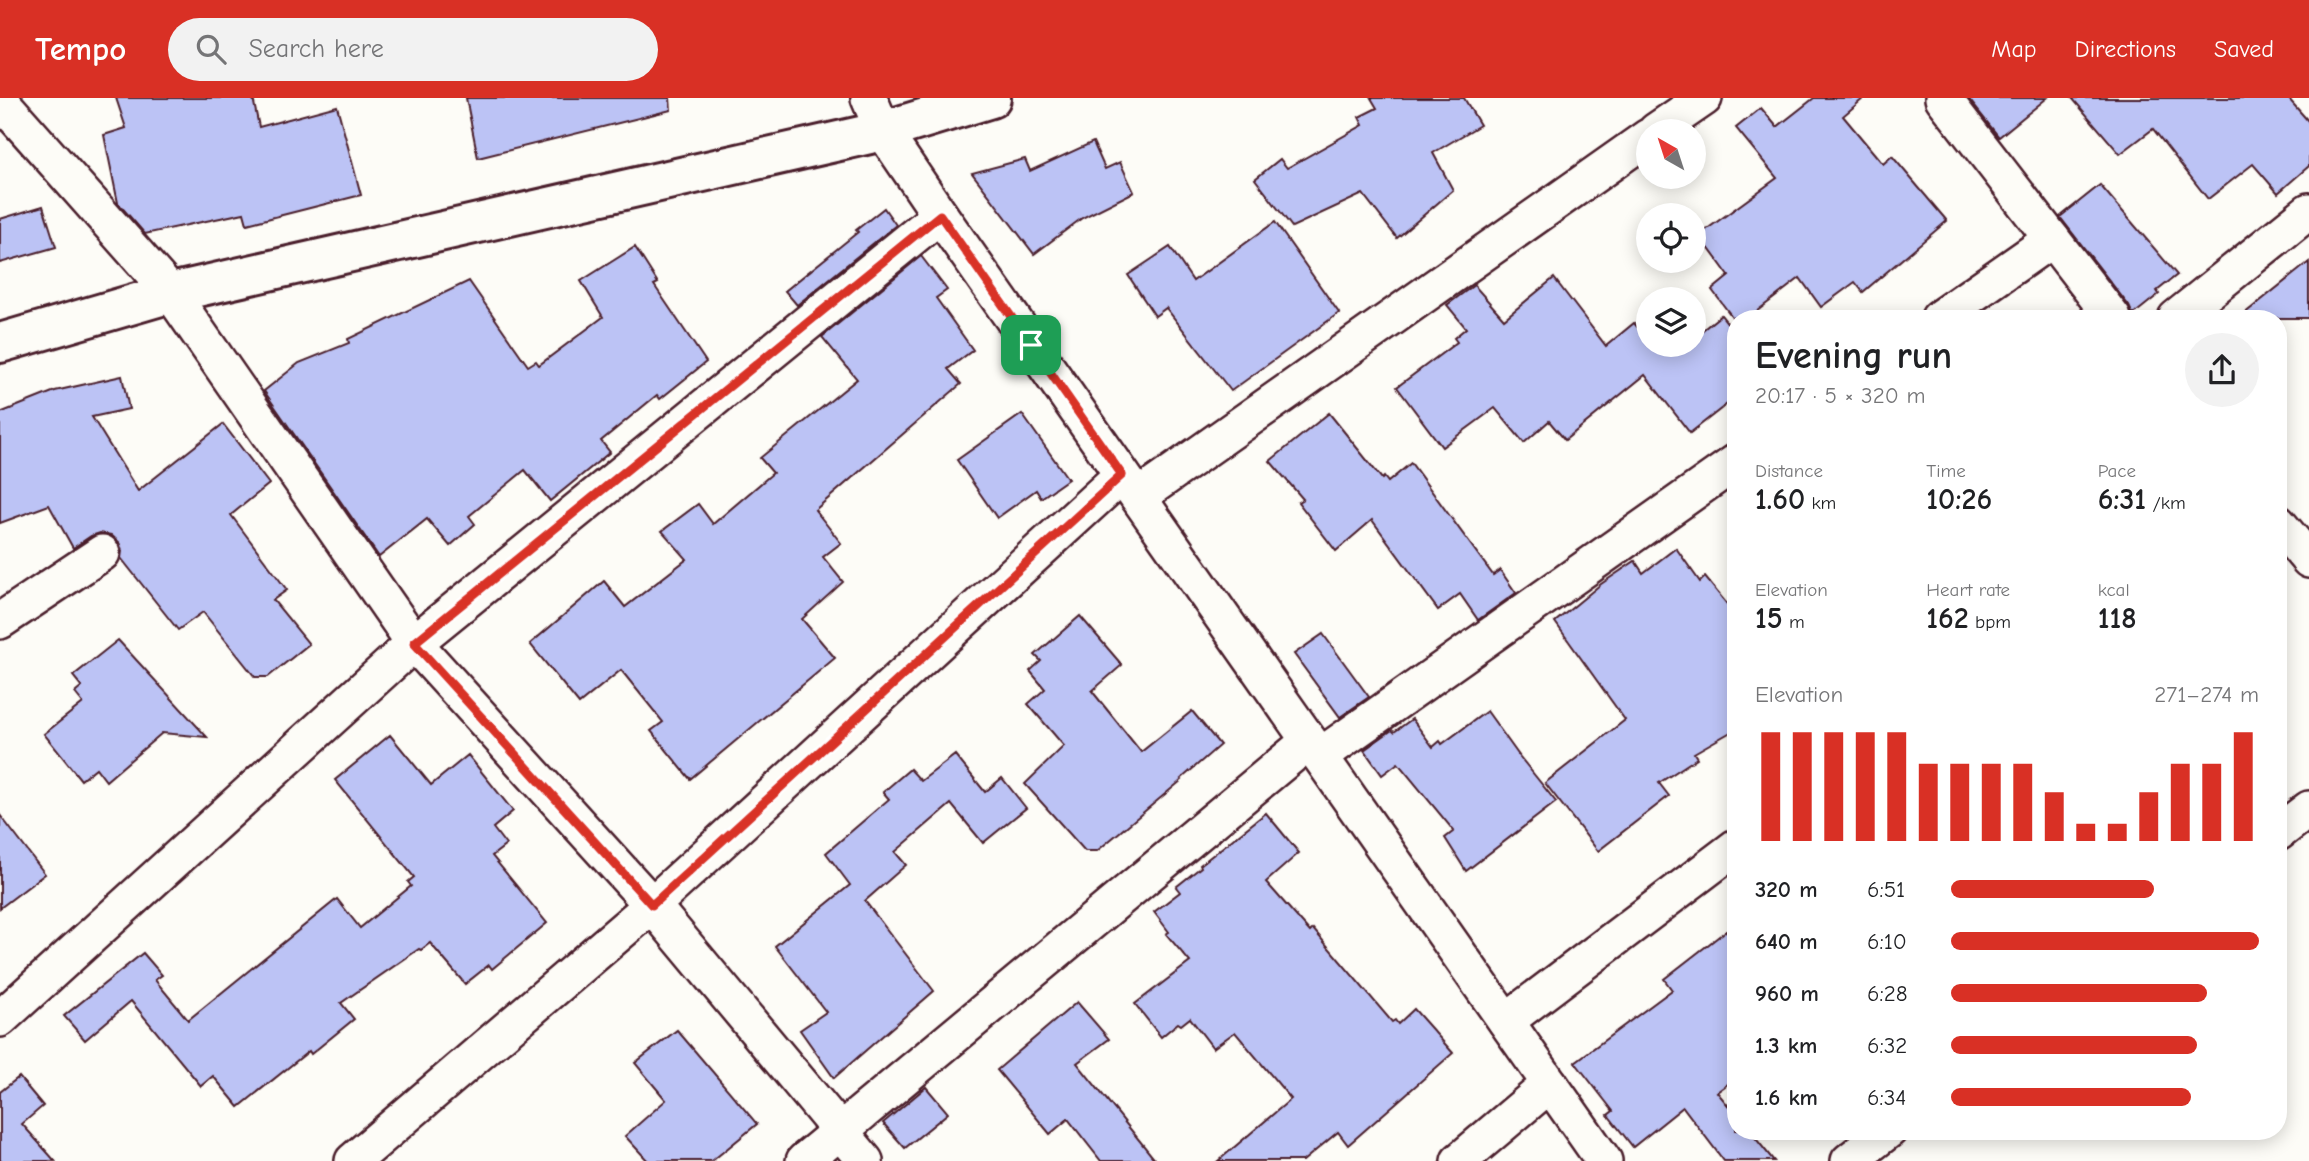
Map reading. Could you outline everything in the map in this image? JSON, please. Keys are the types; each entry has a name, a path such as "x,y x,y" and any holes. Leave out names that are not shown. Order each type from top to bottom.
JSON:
{"main road":[{"path":"0,343 171,293 876,114 991,98"}],"street":[{"path":"1673,119 1703,98"},
{"path":"1942,98 2107,310"},
{"path":"0,100 171,293 414,643 652,905 865,1161"},
{"path":"876,114 940,215 1604,1161"},
{"path":"353,1161 652,905 1130,486 1636,145"},
{"path":"2185,310 2309,211"},
{"path":"0,1019 414,643 940,215"},
{"path":"1950,310 2052,239"},
{"path":"804,1161 839,1130 1315,749 1727,468"},
{"path":"2287,534 2309,560"},
{"path":"0,621 102,553"},
{"path":"2287,826 2309,809"},
{"path":"1506,1021 1727,854"},
{"path":"1459,1161 1550,1083"},
{"path":"1849,1161 1876,1140"}],"building":[{"path":"116,98 253,98 259,127 337,106 361,195 247,224 244,213 145,234 118,203 104,135 126,128"},
{"path":"466,98 670,98 671,110 478,158"},
{"path":"1371,98 1464,98 1480,125 1433,153 1453,190 1397,238 1363,194 1292,227 1255,179 1280,159 1287,168 1363,125 1359,117 1377,108"},
{"path":"1814,98 1864,98 1843,116 1883,164 1892,156 1947,221 1863,292 1855,282 1821,307 1800,278 1758,310 1727,310 1712,290 1729,276 1706,245 1706,230 1777,178 1736,128 1761,108 1777,127"},
{"path":"1968,98 2047,98 1999,137"},
{"path":"2072,98 2288,98 2309,122 2309,166 2278,193 2253,164 2208,199 2153,129 2120,154"},
{"path":"1093,142 1105,169 1120,162 1134,192 1082,218 1034,254 972,173 1025,159 1030,171"},
{"path":"2100,185 2177,275 2139,310 2131,310 2060,217"},
{"path":"43,206 56,247 0,263 0,219"},
{"path":"884,208 896,225 797,305 785,291"},
{"path":"1275,222 1339,313 1231,391 1166,308 1155,316 1128,275 1170,247 1193,281"},
{"path":"635,247 658,283 654,285 706,362 660,399 657,395 601,441 610,452 550,501 525,470 469,516 475,524 450,546 427,519 379,557 264,391 299,363 349,343 348,339 469,281 528,366 536,361 539,365 603,317 581,281"},
{"path":"921,256 947,290 936,298 973,350 948,369 961,384 815,510 841,543 823,557 843,582 802,619 835,658 690,779 651,731 663,722 621,670 579,704 530,644 604,581 625,607 687,559 662,531 698,504 713,524 773,473 760,458 857,379 822,337"},
{"path":"2309,262 2309,318 2287,318 2287,310 2249,310"},
{"path":"1554,278 1606,346 1634,323 1636,357 1706,357 1706,327 1721,315 1727,323 1727,404 1690,433 1645,375 1565,440 1549,421 1524,443 1495,408 1442,447 1397,387 1457,342 1454,338 1466,328 1447,305 1474,285 1504,319"},
{"path":"122,376 129,409 92,417 138,491 223,424 269,484 231,515 287,590 273,600 309,644 268,677 255,677 203,612 178,630 121,558 119,542 111,535 100,533 91,536 73,548 49,505 0,523 0,413 55,391"},
{"path":"1329,413 1382,479 1384,477 1388,482 1411,463 1493,575 1500,570 1516,593 1478,620 1460,594 1438,610 1372,520 1336,551 1298,502 1303,499 1270,461"},
{"path":"1022,414 1068,479 1041,498 1036,490 997,518 957,460"},
{"path":"1676,548 1700,582 1705,577 1727,604 1727,734 1694,753 1697,758 1659,783 1669,796 1598,851 1545,783 1625,720 1555,622 1601,584 1635,561 1643,573"},
{"path":"1080,616 1122,665 1092,691 1141,752 1192,711 1220,745 1097,851 1085,851 1025,784 1064,746 1028,704 1045,689 1030,671 1041,661 1035,655"},
{"path":"1323,634 1369,697 1340,717 1294,654"},
{"path":"118,640 207,737 162,733 106,781 96,768 81,780 44,734 83,703 75,693 82,687 73,676"},
{"path":"1487,711 1556,802 1466,871 1445,838 1454,831 1398,763 1382,775 1364,750 1412,719 1433,747 1440,741 1442,744"},
{"path":"390,735 431,785 468,755 513,811 493,828 506,845 492,856 547,923 492,969 489,965 465,984 430,943 419,949 341,1003 354,1019 239,1107 213,1076 201,1086 131,1001 85,1040 64,1016 143,953 162,975 155,980 188,1020 337,899 360,928 411,886 408,882 414,877 335,780"},
{"path":"955,755 985,792 1002,778 1026,808 983,843 951,804 895,852 906,865 865,901 934,991 834,1078 800,1030 826,1012 775,946 850,885 826,853 889,799 883,792 910,769 921,781"},
{"path":"1266,813 1299,853 1266,882 1310,932 1313,929 1392,1022 1395,1020 1398,1024 1414,1009 1453,1053 1348,1145 1338,1132 1303,1161 1218,1161 1291,1099 1235,1032 1213,1048 1190,1018 1181,1025 1178,1023 1161,1037 1135,1004 1190,962 1166,934 1169,932 1154,912 1180,892 1176,887 1201,867 1200,865"},
{"path":"0,815 45,874 0,908"},
{"path":"1727,930 1727,1085 1717,1092 1727,1104 1727,1140 1757,1140 1774,1161 1724,1161 1683,1107 1633,1147 1608,1115 1613,1111 1575,1062 1672,990 1664,979"},
{"path":"1077,1002 1109,1039 1077,1063 1156,1161 1101,1161 1068,1119 1050,1134 997,1070"},
{"path":"677,1030 757,1124 712,1161 648,1161 625,1136 666,1100 635,1063"},
{"path":"19,1077 43,1106 22,1124 55,1161 0,1161 0,1092"},
{"path":"926,1087 948,1113 905,1148 883,1123"}],"route":[{"path":"940,215 1031,345 1122,475 652,905 414,643 940,215"}]}
